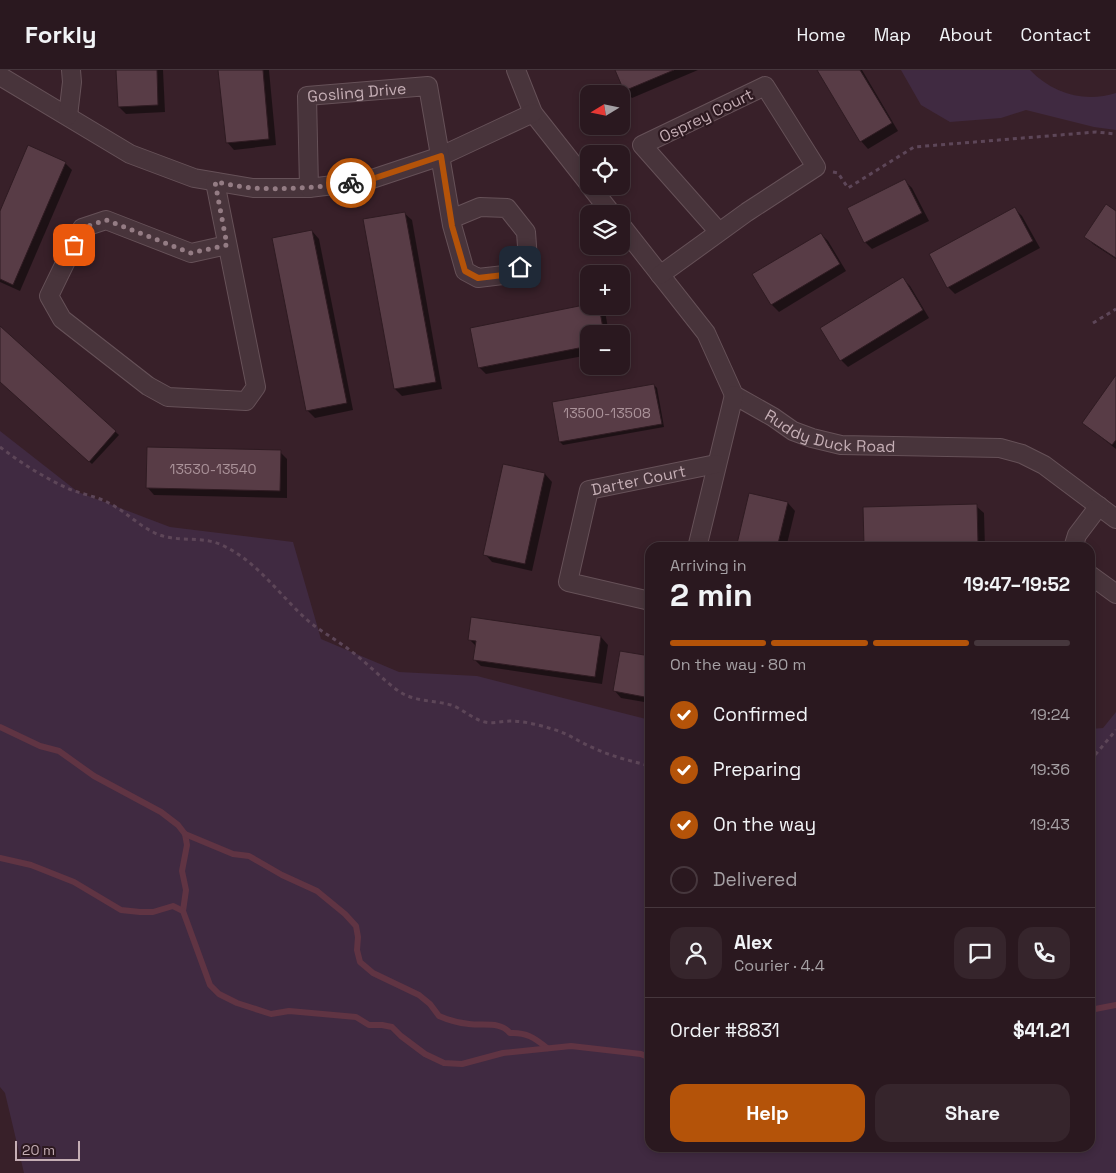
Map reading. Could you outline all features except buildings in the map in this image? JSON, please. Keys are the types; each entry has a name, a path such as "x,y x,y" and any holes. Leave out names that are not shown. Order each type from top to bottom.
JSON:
{"street":[{"path":"68,116 72,70"},
{"path":"516,70 533,113 580,172"},
{"path":"0,76 130,154 194,178 253,188 309,188 366,181 441,156 533,113"},
{"name":"Gosling Drive","path":"309,188 307,96 428,86 451,219 465,271 478,278 512,274 528,260 526,232 507,208 480,207 451,219"},
{"name":"Osprey Court","path":"719,232 642,145 764,86 816,167"},
{"path":"660,275 719,232 816,167"},
{"path":"215,182 256,387 246,401 168,397 148,386 62,319 49,296 82,228 106,220 191,253 227,245"},
{"path":"598,195 605,205"},
{"path":"630,237 706,333 734,396"},
{"name":"Darter Court","path":"698,542 734,396"},
{"name":"Ruddy Duck Road","path":"734,396 773,417 793,431 841,445 1000,448 1022,454 1044,465 1116,519"},
{"name":"Darter Court","path":"645,600 568,582 589,490 716,464"},
{"path":"1076,542 1077,536 1099,506"},
{"path":"1095,579 1116,594"}],"path":[{"path":"816,167 838,173 848,188 914,147 1096,132 1116,134"},
{"path":"1093,323 1116,308"},
{"path":"0,447 49,480 85,495 104,500 118,508 141,526 159,535 175,539 205,539 222,545 240,555 262,573 306,619 329,637 352,651 398,691 409,697 452,706 486,723 525,722 550,728 566,733 611,755 645,765"},
{"path":"1095,755 1116,730"}],"shaded area":[{"path":"901,70 1030,70 1049,85 1070,94 1093,97 1116,93 1116,130 1094,127 1026,110 1001,118 950,122 921,105"},
{"path":"0,431 78,492 170,527 293,542 321,639 399,672 477,676 645,719 645,1152 1095,1152 1095,729 1103,728 1116,712 1116,1173 24,1173 5,1093 0,1087"}],"waterway":[{"path":"0,727 40,746 59,751 94,776 161,812 178,825 185,834 187,845 182,871 186,890 183,911"},
{"path":"185,834 233,854 249,856 282,875 317,891 345,914 356,926 358,937 357,950 360,962 373,973 419,995 430,1004 439,1016 461,1023 497,1025 510,1033 530,1036 547,1048"},
{"path":"0,858 31,865 74,882 121,910 153,912 173,906 183,911 210,985 219,994 237,1003 271,1014 289,1011 356,1017 369,1025 392,1027 425,1054 444,1063 462,1064 503,1053 571,1046 645,1056"},
{"path":"1095,1009 1116,1005"}],"way so far":[{"path":"74,245 82,228 106,220 191,253 227,245 215,182 253,188 309,188 351,183"}],"route":[{"path":"351,183 366,181 441,156 452,226 465,271 478,278 512,274 520,267"}]}
